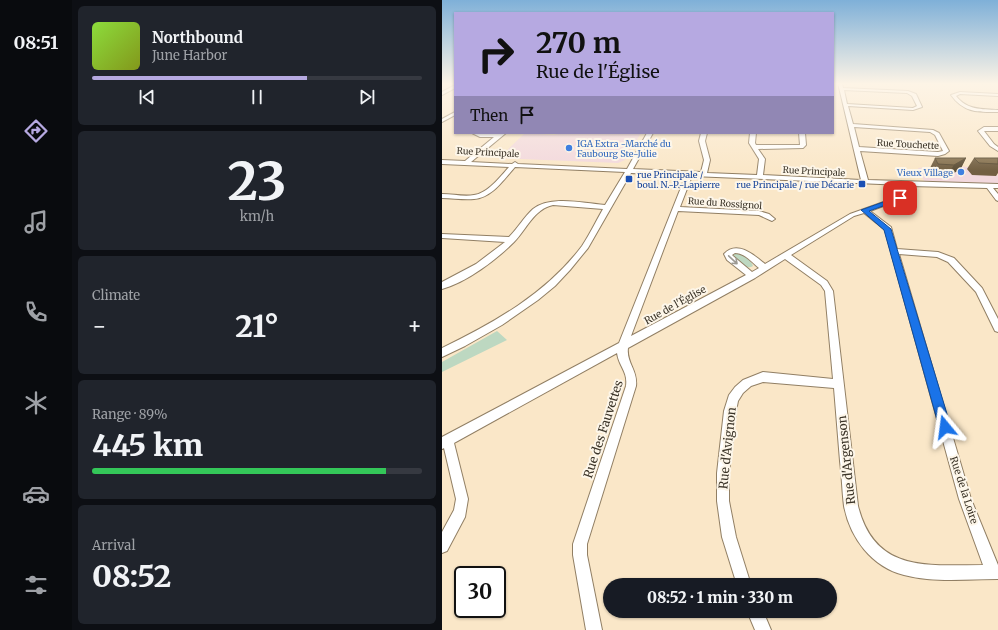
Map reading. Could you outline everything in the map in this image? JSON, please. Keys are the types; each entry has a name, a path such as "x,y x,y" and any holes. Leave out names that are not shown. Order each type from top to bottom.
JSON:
{"street":[{"path":"848,112 865,182"},
{"path":"442,121 454,114"},
{"name":"Rue Touchette","path":"851,125 931,131 937,134 946,151 938,154 857,149"},
{"path":"998,129 984,129 981,131 992,145 998,149"},
{"path":"478,134 501,134"},
{"path":"468,162 501,134"},
{"path":"626,170 644,134"},
{"path":"442,346 498,316 544,281 577,248 649,134"},
{"path":"703,175 707,160 702,141 704,134"},
{"path":"753,134 752,142 762,159 760,178"},
{"path":"754,147 801,147 802,134"},
{"name":"Rue Principale","path":"442,159 468,162"},
{"name":"Rue Principale","path":"442,162 514,164 689,175 906,184 998,186"},
{"path":"442,196 472,197 481,195 489,190 514,164"},
{"path":"623,346 689,175"},
{"name":"Rue de l'Église","path":"445,442 752,276 852,215 908,195 910,192 906,184"},
{"path":"989,186 998,199"},
{"path":"442,286 481,264 512,240 537,210 544,204 552,203 605,206"},
{"path":"442,353 501,321 546,287 581,252 592,236 605,206"},
{"name":"Rue du Rossignol","path":"675,209 759,213 772,219"},
{"name":"Rue de la Loire","path":"864,210 887,228 965,499 996,572"},
{"path":"442,236 512,240"},
{"path":"752,276 730,258 728,254 730,252 738,250 743,252 764,268"},
{"path":"894,251 938,255 951,260 979,290 998,328"},
{"name":"Rue d'Argenson","path":"785,255 824,283 828,288 850,506 856,526 868,543 883,558 902,568 925,571 996,572"},
{"name":"Rue des Fauvettes","path":"594,630 580,555 580,544 632,386 632,374 622,357 623,346"},
{"name":"Rue d'Avignon","path":"742,578 731,544 723,501 723,469 733,399 739,390 747,383 762,377 838,384"},
{"path":"442,546 460,512 462,499 445,442"},
{"path":"758,618 763,630"}],"shaded area":[{"path":"524,134 640,134 625,160 618,163 499,158"},
{"path":"948,166 991,168 998,176 998,184 925,183 918,168"}],"green space":[{"path":"734,253 746,257 753,266 748,267 742,265 732,256"},
{"path":"497,331 507,340 442,372 442,362"}],"building":[{"path":"935,158 966,158 954,165 938,164"},
{"path":"974,158 998,158 998,164 979,163"}],"place":[{"name":"IGA Extra -Marché du Faubourg Ste-Julie","path":"569,148"},
{"name":"Vieux Village","path":"961,172"},
{"name":"rue Principale / boul. N.-P.-Lapierre","path":"629,179"},
{"name":"rue Principale / rue Décarie","path":"862,184"}],"route":[{"path":"900,198 864,210 888,229 945,427"}]}
